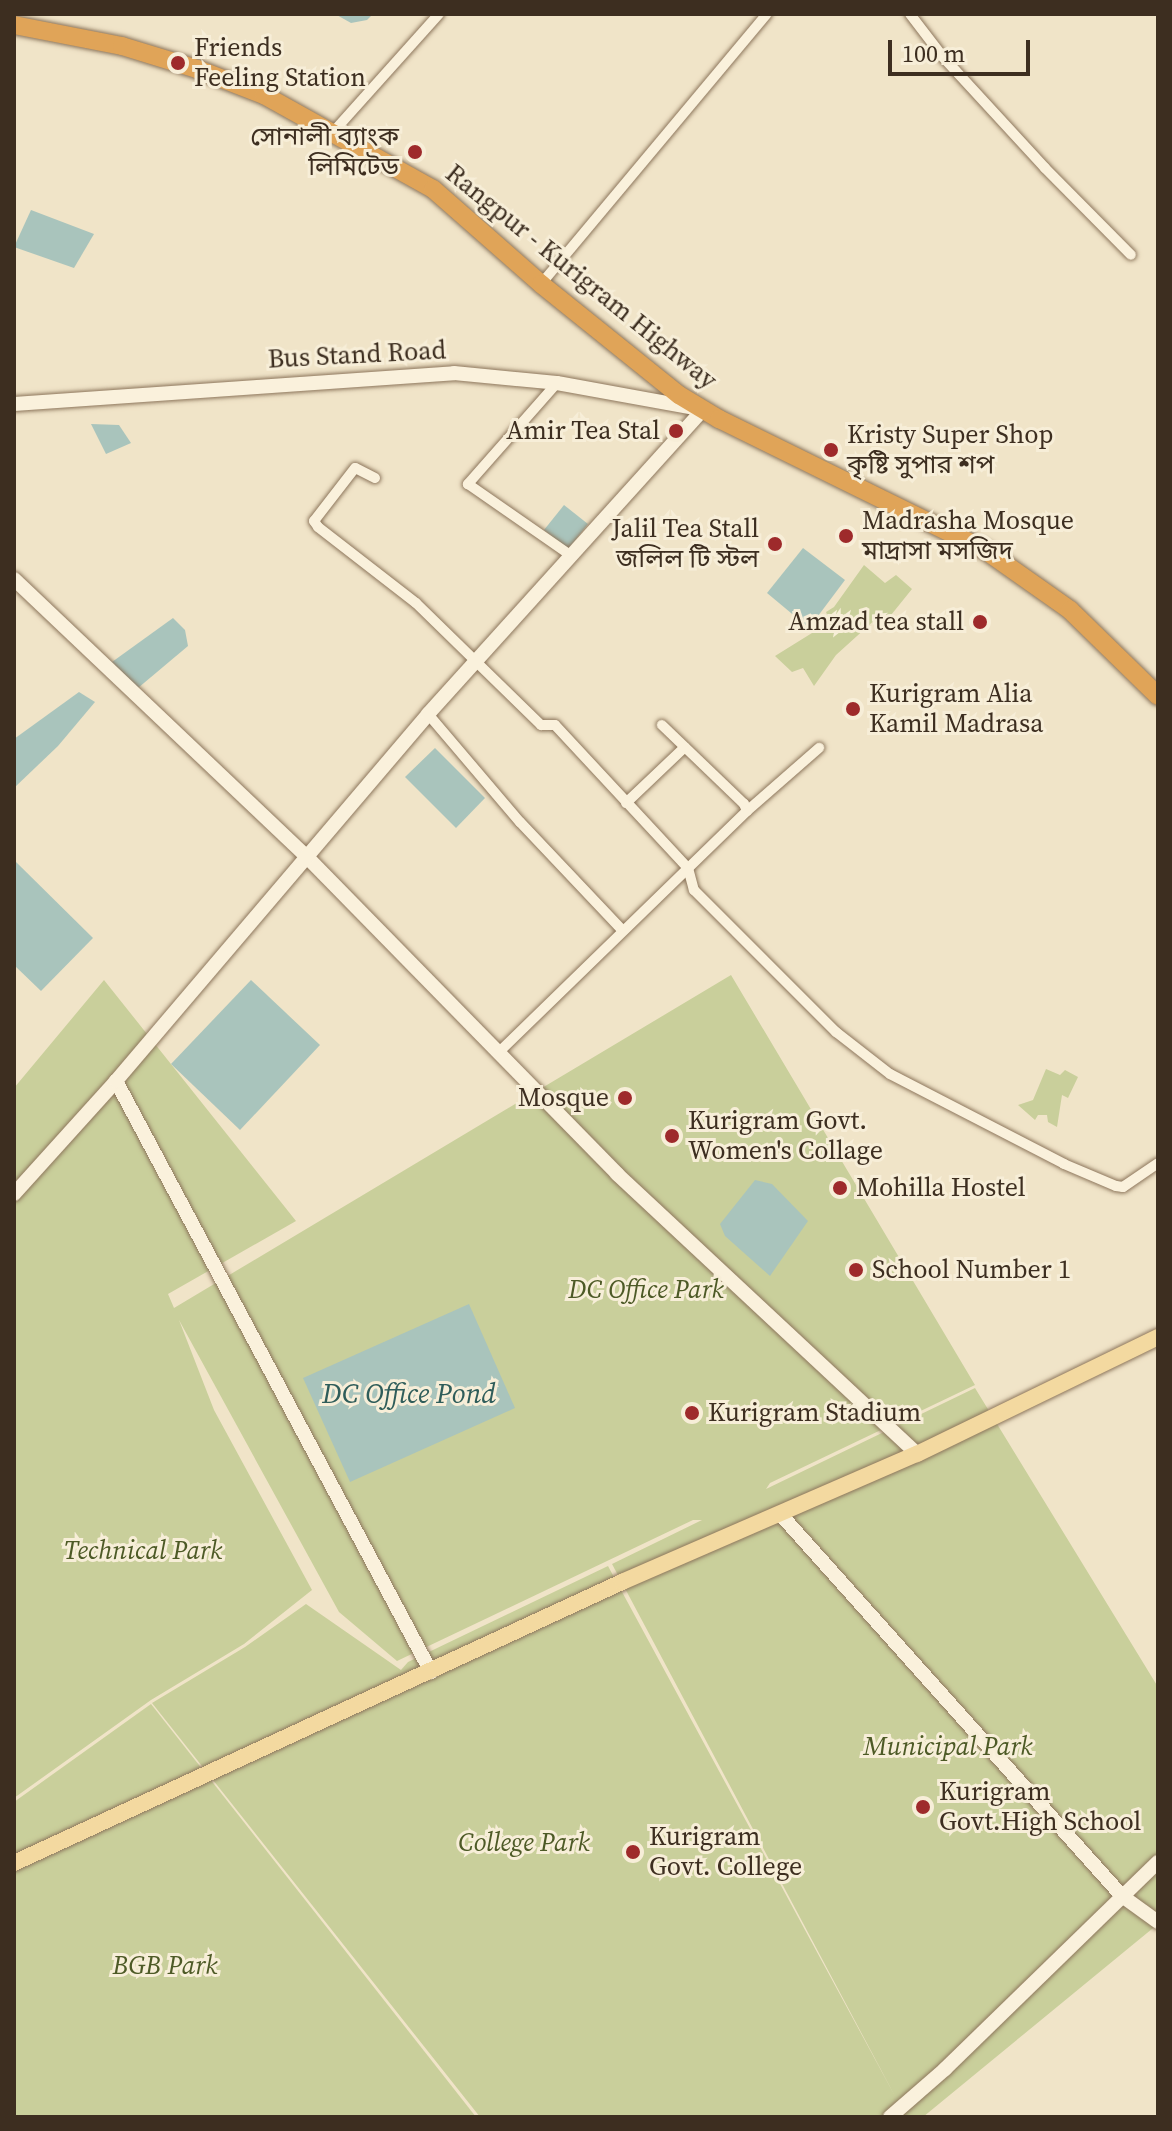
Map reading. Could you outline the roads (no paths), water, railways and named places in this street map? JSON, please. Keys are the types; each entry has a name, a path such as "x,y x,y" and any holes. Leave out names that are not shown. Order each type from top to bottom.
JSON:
{"highway":[{"name":"Rangpur - Kurigram Highway","path":"14,25 122,46 197,69 264,95 334,131 433,189 541,284 702,410 985,550 1070,610 1158,696"}],"main road":[{"path":"14,1863 622,1582 782,1516 917,1454 1158,1337"}],"street":[{"path":"334,131 439,14"},
{"path":"541,284 767,14"},
{"path":"910,14 943,57 1024,146 1131,255"},
{"name":"Bus Stand Road","path":"14,404 454,373 557,383 702,410"},
{"path":"557,383 468,484 570,555"},
{"path":"14,1194 116,1081 428,714 702,410"},
{"path":"375,478 355,468 314,521 355,558 416,603 541,725 555,725 688,868 694,890 790,989 846,1041 890,1074 1064,1164 1116,1186 1123,1187 1158,1163"},
{"path":"14,579 306,856 617,1174 917,1454"},
{"path":"428,714 520,822 622,930"},
{"path":"662,725 744,804 747,811"},
{"path":"498,1053 747,811 819,748"},
{"path":"626,803 687,750"},
{"path":"116,1081 431,1672"},
{"path":"782,1516 1122,1896 1158,1922"},
{"path":"890,2117 945,2069 1158,1862"}],"water":[{"path":"335,14 373,14 367,20 351,23"},
{"path":"31,210 94,234 74,268 14,247"},
{"path":"91,424 119,425 131,443 106,454"},
{"path":"564,505 588,524 568,549 544,530"},
{"path":"803,548 845,580 809,628 767,593"},
{"path":"173,618 185,630 188,646 138,688 112,662"},
{"path":"79,692 95,702 58,746 14,788 14,739"},
{"path":"435,748 485,798 456,828 405,777"},
{"path":"14,860 93,938 41,991 14,965"},
{"path":"251,980 320,1045 240,1130 171,1064"},
{"path":"755,1180 772,1184 808,1221 770,1276 725,1236 720,1224"},
{"name":"DC Office Pond","path":"469,1304 515,1408 350,1482 303,1378"}],"place":[{"name":"Friends Feeling Station","path":"178,63"},
{"name":"সোনালী ব্যাংক লিমিটেড","path":"415,152"},
{"name":"Amir Tea Stal","path":"676,431"},
{"name":"Kristy Super Shop কৃষ্টি সুপার শপ","path":"831,450"},
{"name":"Madrasha Mosque মাদ্রাসা মসজিদ","path":"846,536"},
{"name":"Jalil Tea Stall জলিল টি স্টল","path":"775,544"},
{"name":"Amzad tea stall","path":"980,622"},
{"name":"Kurigram Alia Kamil Madrasa","path":"853,709"},
{"name":"Mosque","path":"625,1098"},
{"name":"Kurigram Govt. Women's Collage","path":"672,1136"},
{"name":"Mohilla Hostel","path":"840,1188"},
{"name":"School Number 1","path":"856,1270"},
{"name":"Kurigram Stadium","path":"692,1413"},
{"name":"Kurigram Govt.High School","path":"923,1807"},
{"name":"Kurigram Govt. College","path":"633,1852"}],"park label":[{"name":"DC Office Park","path":"646,1290"},
{"name":"Technical Park","path":"143,1551"},
{"name":"Municipal Park","path":"948,1747"},
{"name":"College Park","path":"524,1843"},
{"name":"BGB Park","path":"165,1966"}]}
